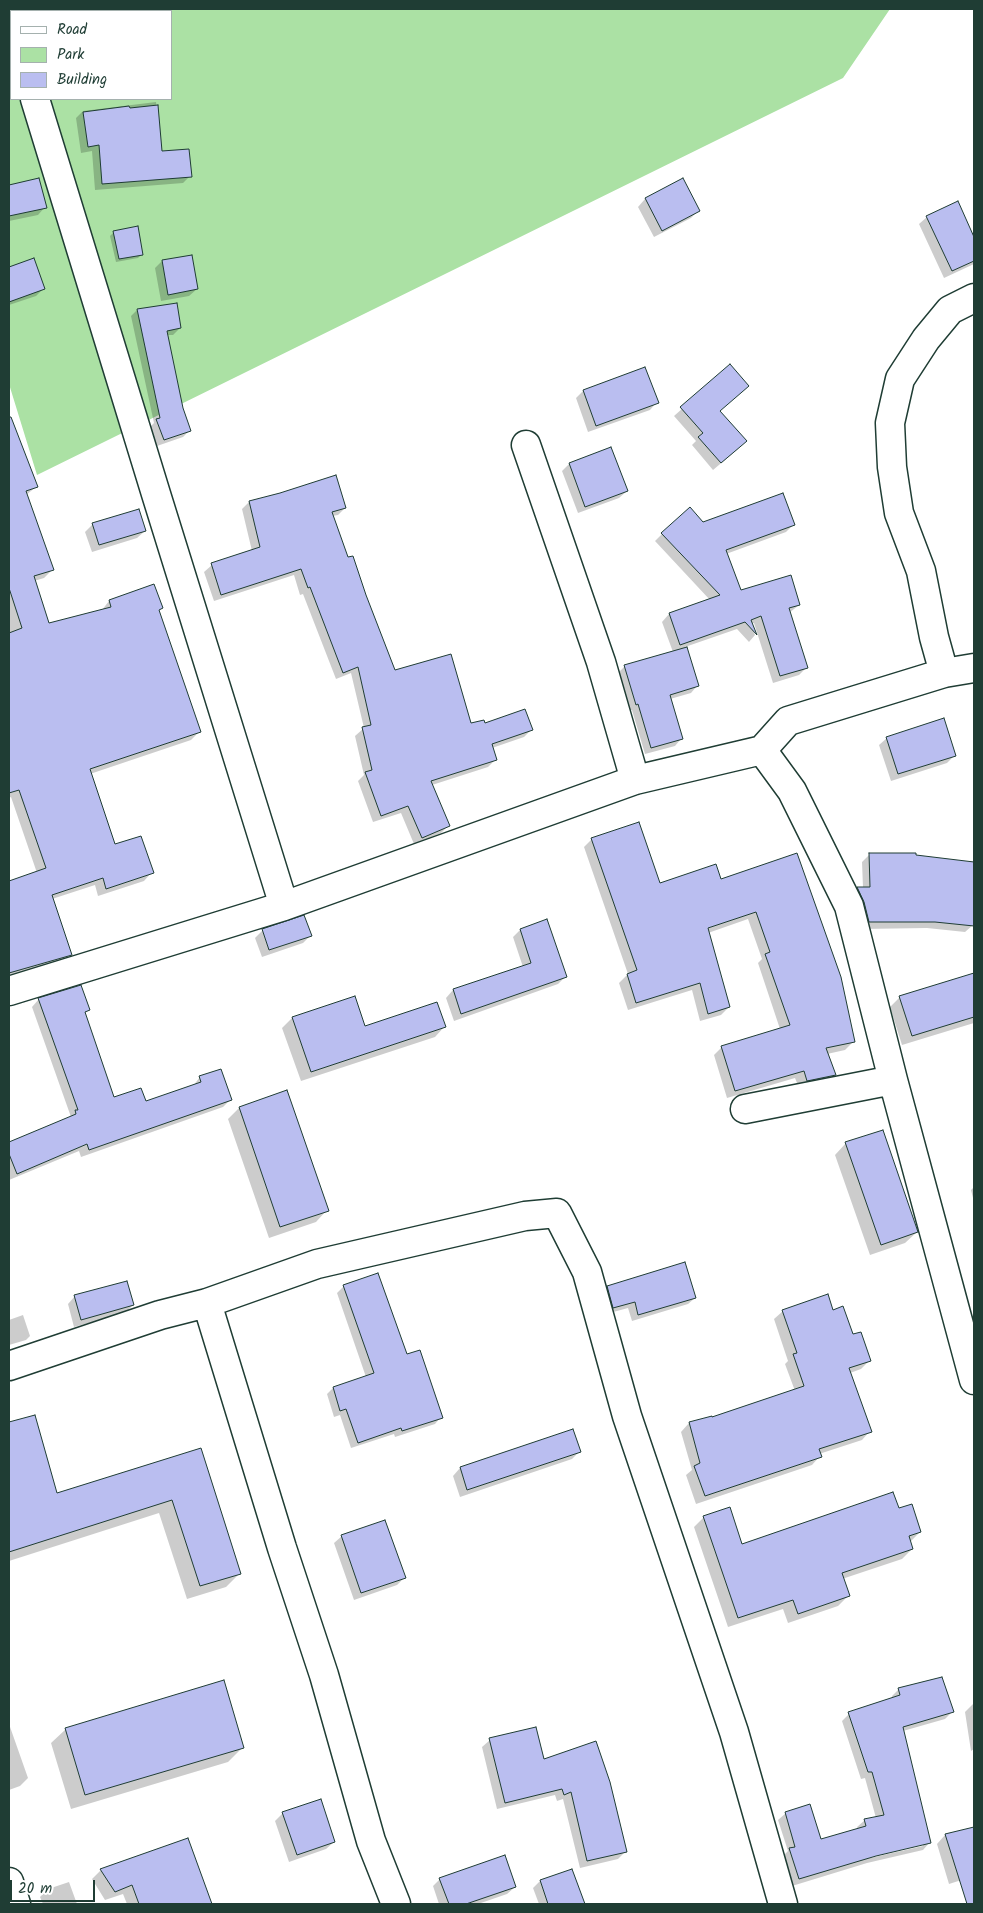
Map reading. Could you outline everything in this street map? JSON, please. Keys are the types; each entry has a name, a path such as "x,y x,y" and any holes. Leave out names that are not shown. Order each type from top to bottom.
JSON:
{"street":[{"path":"35,100 284,906"},
{"path":"944,673 934,638 921,571 899,513 892,467 890,423 900,380 926,339 950,310 974,298"},
{"path":"526,445 601,662 635,780"},
{"path":"9,991 284,906 635,780 762,750 788,721 944,673 974,668"},
{"path":"762,750 792,791 849,906 893,1080 974,1380"},
{"path":"745,1110 893,1080"},
{"path":"9,1366 160,1316 207,1303 317,1264 525,1216 557,1213 587,1272 628,1416 734,1732 783,1904"},
{"path":"207,1303 279,1539 324,1675 371,1841 396,1904"},
{"path":"9,1882 16,1904"}],"green space":[{"path":"9,9 890,9 843,78 37,475 9,384"}],"building":[{"path":"158,105 162,151 189,149 192,177 102,184 99,145 88,147 83,112 129,106 130,108"},
{"path":"39,178 47,208 9,216 9,185"},
{"path":"683,178 700,211 662,231 645,198"},
{"path":"958,201 974,237 974,261 952,271 926,216"},
{"path":"138,226 143,255 119,259 113,231"},
{"path":"192,255 198,289 168,295 162,260"},
{"path":"34,258 45,289 9,302 9,267"},
{"path":"177,303 181,328 167,331 183,408 191,431 164,440 156,419 160,418 137,309"},
{"path":"730,364 749,386 720,411 747,441 721,463 698,437 703,433 680,407"},
{"path":"645,367 659,403 596,426 583,390"},
{"path":"9,417 11,417 38,487 26,491 54,570 34,576 49,623 111,607 109,600 154,584 163,608 159,610 201,732 90,769 115,844 141,836 154,873 106,889 103,878 52,895 72,955 9,973 9,881 46,868 19,790 9,793 9,633 22,628 9,588"},
{"path":"611,447 628,491 585,507 569,463"},
{"path":"336,475 346,508 332,512 348,557 353,556 395,670 451,654 471,723 484,720 485,723 525,709 533,730 492,744 497,760 431,781 450,826 422,838 408,806 381,816 365,772 372,770 362,727 371,725 358,667 343,673 310,587 308,588 301,569 221,595 211,563 260,547 249,501"},
{"path":"783,493 795,525 726,550 741,590 791,575 800,605 789,608 808,668 780,676 761,616 751,620 757,635 745,622 680,645 669,613 720,595 661,533 690,507 703,522"},
{"path":"139,509 146,531 99,545 92,523"},
{"path":"687,647 699,686 670,695 683,739 651,748 624,665"},
{"path":"944,718 956,756 898,774 886,737"},
{"path":"639,822 660,883 716,864 721,879 797,853 841,977 855,1042 826,1048 836,1075 807,1081 804,1071 735,1091 721,1046 790,1025 765,954 770,952 756,912 708,928 730,1007 708,1014 700,983 636,1003 627,974 637,970 591,838"},
{"path":"869,853 916,853 916,855 974,862 974,926 935,922 869,922 864,902 857,887 870,887"},
{"path":"304,915 312,936 269,950 262,929"},
{"path":"547,919 567,977 461,1014 453,989 531,963 520,929"},
{"path":"974,973 974,1017 912,1036 899,996"},
{"path":"81,985 90,1010 85,1012 114,1097 141,1088 146,1101 201,1082 199,1076 221,1069 232,1100 89,1150 87,1144 17,1174 9,1154 9,1142 76,1114 75,1110 78,1110 38,998"},
{"path":"355,996 365,1026 437,1002 446,1027 311,1072 292,1017"},
{"path":"287,1090 329,1211 280,1227 239,1107"},
{"path":"883,1130 918,1232 881,1245 845,1142"},
{"path":"685,1262 696,1298 638,1315 635,1302 613,1308 607,1286"},
{"path":"378,1273 407,1354 420,1350 443,1418 402,1431 401,1428 358,1443 346,1409 340,1411 333,1387 374,1373 343,1285"},
{"path":"127,1281 134,1305 81,1320 74,1295"},
{"path":"828,1294 833,1310 843,1306 853,1334 861,1332 871,1361 849,1368 872,1432 819,1449 822,1457 705,1496 694,1466 700,1463 689,1422 712,1417 804,1386 793,1354 797,1353 782,1310"},
{"path":"35,1415 57,1493 201,1448 241,1574 200,1586 172,1500 9,1552 9,1422"},
{"path":"573,1429 581,1452 467,1490 460,1467"},
{"path":"893,1492 899,1508 912,1504 921,1532 909,1536 913,1549 842,1573 850,1596 798,1614 793,1600 738,1618 703,1516 730,1507 742,1544"},
{"path":"385,1520 406,1578 361,1593 341,1535"},
{"path":"942,1677 954,1712 903,1727 931,1843 876,1856 799,1879 789,1848 795,1847 785,1812 810,1804 821,1839 866,1826 864,1819 884,1815 872,1772 868,1772 848,1712 900,1695 898,1688"},
{"path":"224,1680 244,1748 85,1795 65,1728"},
{"path":"536,1727 544,1759 596,1741 610,1782 627,1852 587,1861 571,1792 564,1795 562,1789 505,1803 489,1738"},
{"path":"321,1799 335,1842 297,1855 282,1812"},
{"path":"974,1827 974,1904 967,1904 945,1834"},
{"path":"188,1838 212,1904 139,1904 132,1885 115,1892 100,1869"},
{"path":"505,1855 516,1887 466,1904 449,1904 439,1878"},
{"path":"572,1869 585,1904 548,1904 540,1880"}]}
